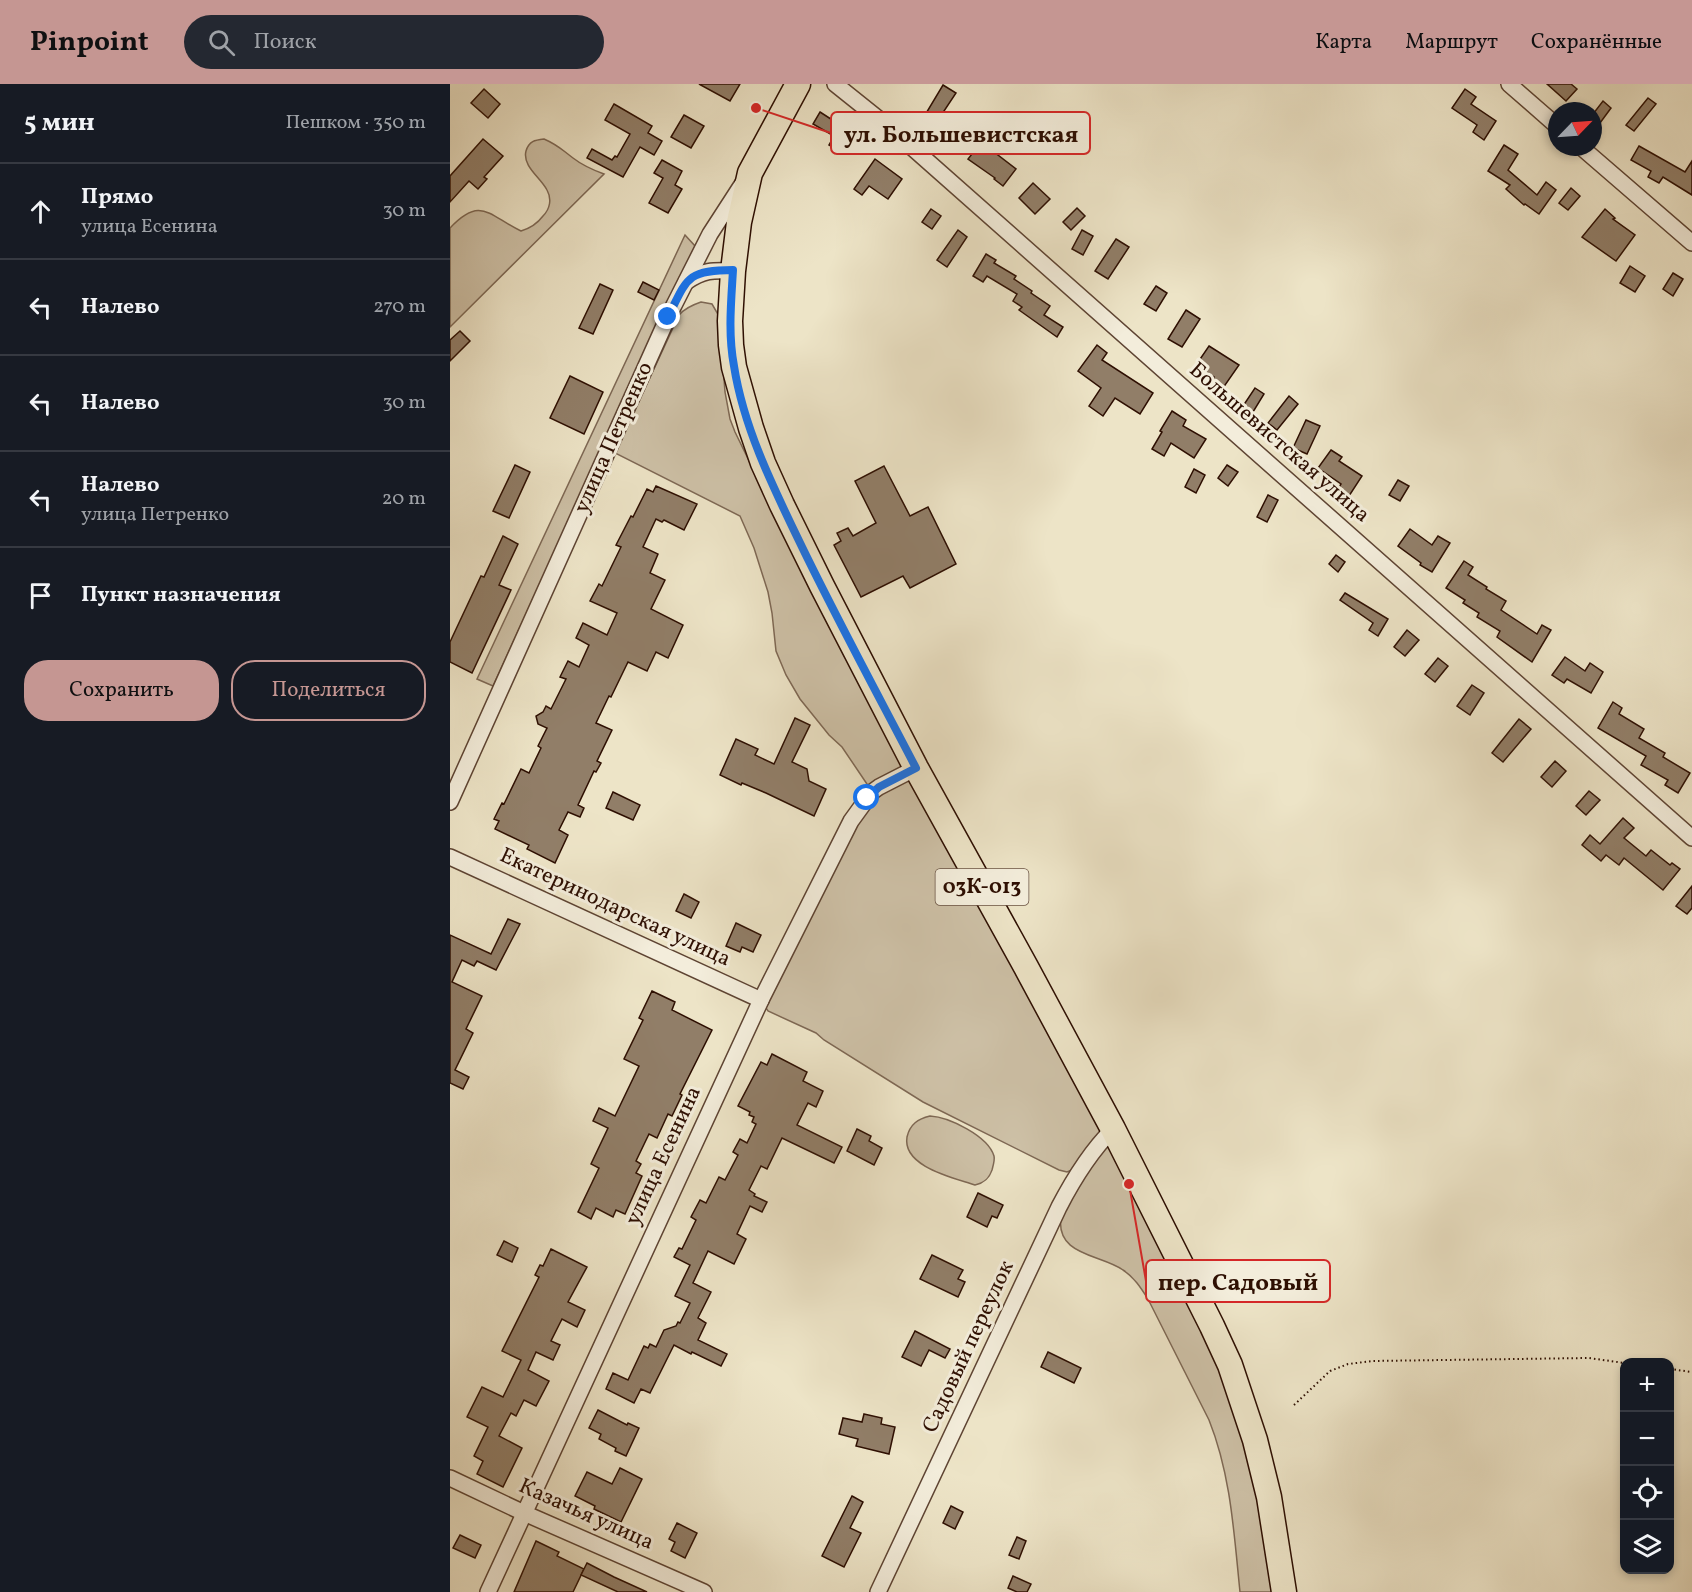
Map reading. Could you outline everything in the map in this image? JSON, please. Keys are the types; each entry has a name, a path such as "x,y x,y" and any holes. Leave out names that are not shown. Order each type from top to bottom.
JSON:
{"main road":[{"name":"улица Петренко","path":"750,173 798,84"},
{"name":"03К-013","path":"750,173 733,270 730,321 734,367 754,437 782,505 822,586 916,768 1113,1130 1230,1365 1255,1440 1269,1497 1284,1592"}],"street":[{"name":"Большевистская улица","path":"835,84 890,128 1692,838"},
{"path":"1509,84 1548,118"},
{"path":"1591,156 1692,243"},
{"name":"улица Петренко","path":"450,802 668,317 714,227 750,173"},
{"path":"686,282 704,272 733,270"},
{"name":"улица Есенина","path":"488,1592 761,1000 851,821 867,798 879,787 916,768"},
{"name":"Екатеринодарская улица","path":"450,857 761,1000"},
{"name":"Садовый переулок","path":"878,1592 1059,1207 1088,1157 1113,1130"},
{"name":"Казачья улица","path":"450,1478 704,1592"}],"path":[{"path":"1294,1405 1330,1371 1348,1364 1373,1361 1589,1358 1620,1362"},
{"path":"1674,1370 1692,1372"}],"shaded area":[{"path":"544,139 580,163 604,174 450,327 450,228 470,212 478,210 493,215 521,231 538,221 550,204 549,197 544,185 529,167 526,151 531,143"},
{"path":"685,235 695,246 493,686 477,679"},
{"path":"701,302 712,304 719,316 725,392 735,432 812,590 905,765 876,780 869,787 842,747 829,735 800,699 786,675 776,651 768,592 754,548 740,516 615,453 679,315 689,307"},
{"path":"911,778 1103,1131 1072,1170 1067,1172 1059,1170 923,1102 816,1033 766,1008 860,820 881,793"},
{"path":"930,1116 957,1124 984,1141 994,1158 992,1170 986,1180 975,1185 955,1179 921,1164 913,1156 908,1147 908,1132 915,1123"},
{"path":"1110,1145 1197,1318 1230,1392 1255,1483 1272,1592 1240,1592 1227,1483 1216,1441 1209,1420 1148,1299 1127,1273 1072,1246 1065,1239 1061,1229 1061,1216 1101,1147"}],"building":[{"path":"699,84 740,84 730,101"},
{"path":"1547,84 1571,84 1577,89 1566,101"},
{"path":"943,85 956,93 942,114 970,130 968,132 1016,169 1003,186 968,159 972,154 948,141 950,138 922,120"},
{"path":"484,89 500,104 488,118 471,103"},
{"path":"1465,89 1476,97 1471,104 1496,121 1484,140 1473,132 1477,125 1452,108"},
{"path":"1648,98 1656,104 1634,131 1626,125"},
{"path":"1602,102 1611,108 1602,120"},
{"path":"614,104 652,126 648,133 662,141 654,155 640,147 623,177 587,158 592,149 612,160 615,156 617,157 630,134 605,120"},
{"path":"820,112 851,132 839,151 829,145 834,136 813,124"},
{"path":"684,115 704,126 691,148 671,137"},
{"path":"483,139 503,156 484,177 487,179 478,189 469,181 450,202 450,176"},
{"path":"1504,145 1518,154 1508,170 1537,195 1546,182 1556,190 1539,214 1524,205 1506,189 1510,185 1488,171"},
{"path":"1639,146 1685,172 1692,161 1692,195 1663,177 1659,183 1648,177 1651,171 1631,160"},
{"path":"875,159 902,179 888,199 869,186 862,195 854,189"},
{"path":"662,160 682,171 675,185 682,189 668,213 649,203 663,178 654,173"},
{"path":"1033,183 1050,199 1035,214 1019,198"},
{"path":"1571,188 1580,196 1568,210 1559,203"},
{"path":"1077,208 1085,216 1071,230 1063,222"},
{"path":"931,209 941,216 932,229 922,222"},
{"path":"1605,209 1615,218 1613,219 1635,235 1616,261 1582,237"},
{"path":"958,230 967,237 947,267 937,260"},
{"path":"1082,230 1093,236 1083,255 1072,249"},
{"path":"1116,239 1129,247 1108,279 1095,271"},
{"path":"986,254 996,260 994,263 1016,276 1014,279 1050,306 1044,315 1063,327 1057,337 1019,310 1022,307 1013,301 1017,294 987,276 983,282 973,276"},
{"path":"1630,266 1645,276 1635,292 1620,283"},
{"path":"1673,273 1683,279 1673,296 1663,289"},
{"path":"643,282 659,290 654,300 638,292"},
{"path":"600,284 613,290 593,334 579,328"},
{"path":"1156,286 1167,293 1156,311 1144,304"},
{"path":"1186,310 1200,319 1182,347 1168,339"},
{"path":"460,331 470,341 450,361 450,340"},
{"path":"1097,345 1107,353 1102,360 1153,393 1140,414 1115,398 1103,416 1089,406 1101,388 1078,371"},
{"path":"1209,346 1239,365 1223,388 1212,380 1214,377 1196,365"},
{"path":"570,376 603,392 584,434 550,418"},
{"path":"1255,388 1264,394 1253,412 1243,406"},
{"path":"1289,396 1298,404 1277,430 1268,423"},
{"path":"1172,411 1186,420 1183,426 1206,439 1194,458 1171,443 1164,456 1152,449"},
{"path":"1306,420 1320,426 1307,454 1293,448"},
{"path":"1331,450 1342,457 1339,461 1362,476 1349,496 1338,489 1341,484 1318,468"},
{"path":"515,465 530,472 509,518 493,511"},
{"path":"1227,465 1238,472 1228,486 1218,478"},
{"path":"884,466 910,516 928,507 956,564 910,588 903,576 861,597 834,545 841,541 837,533 848,528 853,536 876,523 855,481"},
{"path":"1194,469 1205,475 1196,493 1185,487"},
{"path":"1398,480 1409,486 1400,501 1389,495"},
{"path":"656,486 697,504 684,530 664,520 662,522 656,519 643,547 658,554 650,573 665,580 651,609 683,625 668,658 656,652 647,671 628,662 611,697 609,696 596,723 612,730 597,761 601,763 596,772 594,771 578,805 584,808 580,817 568,812 559,830 568,835 555,863 527,849 529,845 495,829 499,821 494,819 521,769 529,773 541,748 538,746 547,728 538,724 536,716 543,712 546,706 551,709 566,679 560,677 568,661 579,667 589,645 576,638 583,623 607,635 617,613 590,601 599,584 602,586 621,547 616,545 631,516 633,517 647,489 653,492"},
{"path":"1268,495 1278,500 1267,522 1257,517"},
{"path":"1410,529 1432,545 1438,536 1450,543 1432,572 1398,546"},
{"path":"503,536 518,544 499,585 511,590 472,673 450,662 450,642"},
{"path":"1336,555 1345,562 1338,572 1329,564"},
{"path":"1464,561 1473,567 1468,575 1506,601 1501,610 1537,634 1542,625 1551,630 1532,662 1497,637 1500,631 1477,617 1479,613 1463,603 1465,600 1446,588"},
{"path":"1345,593 1388,619 1378,636 1369,630 1373,623 1340,600"},
{"path":"1407,630 1419,640 1405,656 1394,647"},
{"path":"1565,657 1585,671 1590,663 1603,672 1591,693 1567,679 1564,683 1552,675"},
{"path":"1438,658 1448,666 1435,682 1425,674"},
{"path":"1472,685 1484,693 1470,715 1457,706"},
{"path":"1613,702 1622,708 1619,714 1644,729 1639,738 1665,753 1663,757 1690,773 1678,793 1665,785 1668,780 1641,765 1646,756 1598,728"},
{"path":"795,718 810,725 792,762 807,769 809,781 826,789 814,816 766,793 720,775 736,739 758,749 755,755 774,764"},
{"path":"1519,719 1531,729 1503,762 1492,753"},
{"path":"1555,761 1566,771 1552,787 1541,777"},
{"path":"1589,791 1600,800 1586,815 1576,806"},
{"path":"613,792 640,805 633,820 606,808"},
{"path":"1623,818 1634,828 1624,838 1646,856 1651,850 1670,865 1672,863 1680,869 1663,890 1624,858 1619,865 1606,855 1601,861 1582,845 1590,835 1600,844"},
{"path":"1692,886 1692,908 1687,914 1676,906"},
{"path":"684,894 699,902 691,918 676,911"},
{"path":"508,919 520,924 496,970 477,961 474,966 462,960 452,982 482,996 466,1029 473,1033 455,1070 469,1077 463,1089 450,1083 450,935 491,954"},
{"path":"736,923 761,935 753,952 742,947 740,952 726,946"},
{"path":"652,991 675,1002 672,1010 712,1030 680,1094 682,1095 672,1116 668,1114 657,1138 649,1134 636,1161 641,1164 636,1173 642,1176 625,1214 616,1210 613,1217 596,1208 591,1219 578,1212 599,1168 591,1164 608,1128 593,1121 599,1108 615,1116 639,1066 624,1059 643,1020 639,1018"},
{"path":"772,1054 807,1072 803,1081 823,1091 816,1107 808,1103 797,1125 842,1147 834,1163 782,1138 767,1169 761,1166 749,1190 755,1194 754,1196 767,1202 762,1212 750,1206 737,1234 746,1239 734,1264 708,1251 693,1283 711,1292 698,1318 706,1323 698,1340 727,1354 721,1366 674,1345 650,1393 641,1389 634,1403 606,1389 613,1373 628,1380 644,1346 648,1348 650,1344 656,1347 664,1330 680,1323 690,1303 675,1296 690,1265 674,1257 679,1248 682,1249 696,1220 691,1217 700,1200 706,1203 719,1177 725,1180 738,1155 733,1152 740,1139 747,1143 756,1124 752,1122 754,1117 749,1115 750,1112 738,1106 761,1062 767,1065"},
{"path":"857,1129 871,1136 869,1141 882,1148 874,1165 847,1151"},
{"path":"978,1193 1003,1205 997,1218 992,1216 987,1227 967,1217"},
{"path":"504,1241 518,1248 512,1262 497,1255"},
{"path":"551,1249 587,1267 568,1302 585,1310 577,1327 562,1319 551,1341 560,1345 553,1360 536,1352 528,1370 549,1381 536,1406 524,1400 516,1416 511,1413 499,1436 522,1448 503,1487 477,1474 483,1461 474,1456 488,1427 467,1417 482,1387 503,1397 521,1360 502,1351 539,1277 535,1275 540,1265 543,1266"},
{"path":"932,1255 963,1270 958,1279 965,1282 958,1297 920,1279"},
{"path":"915,1331 950,1349 945,1358 929,1350 921,1366 902,1357"},
{"path":"1048,1352 1081,1368 1074,1383 1041,1367"},
{"path":"598,1410 627,1425 628,1423 639,1428 626,1456 599,1439 601,1434 589,1428"},
{"path":"864,1414 882,1418 881,1424 895,1427 889,1454 856,1446 858,1439 839,1434 843,1418 862,1422"},
{"path":"620,1468 642,1479 621,1522 594,1509 595,1506 575,1496 587,1472 612,1484"},
{"path":"852,1496 863,1502 850,1528 861,1533 844,1567 822,1556"},
{"path":"951,1506 963,1512 955,1529 943,1523"},
{"path":"677,1523 697,1533 685,1558 671,1551 675,1542 669,1539"},
{"path":"460,1535 481,1545 475,1558 453,1548"},
{"path":"1017,1537 1026,1541 1019,1559 1009,1555"},
{"path":"536,1541 559,1552 557,1556 584,1569 573,1592 514,1592"},
{"path":"587,1563 647,1592 618,1592 581,1575"},
{"path":"1013,1576 1031,1584 1027,1592 1017,1592 1008,1588"}],"place":[{"name":"ул. Большевистская","path":"756,108"},
{"name":"пер. Садовый","path":"1129,1184"}],"route":[{"path":"668,317 686,282 704,272 733,270 730,321 734,367 741,397 763,463 822,586 916,768 879,787 867,798"}]}
